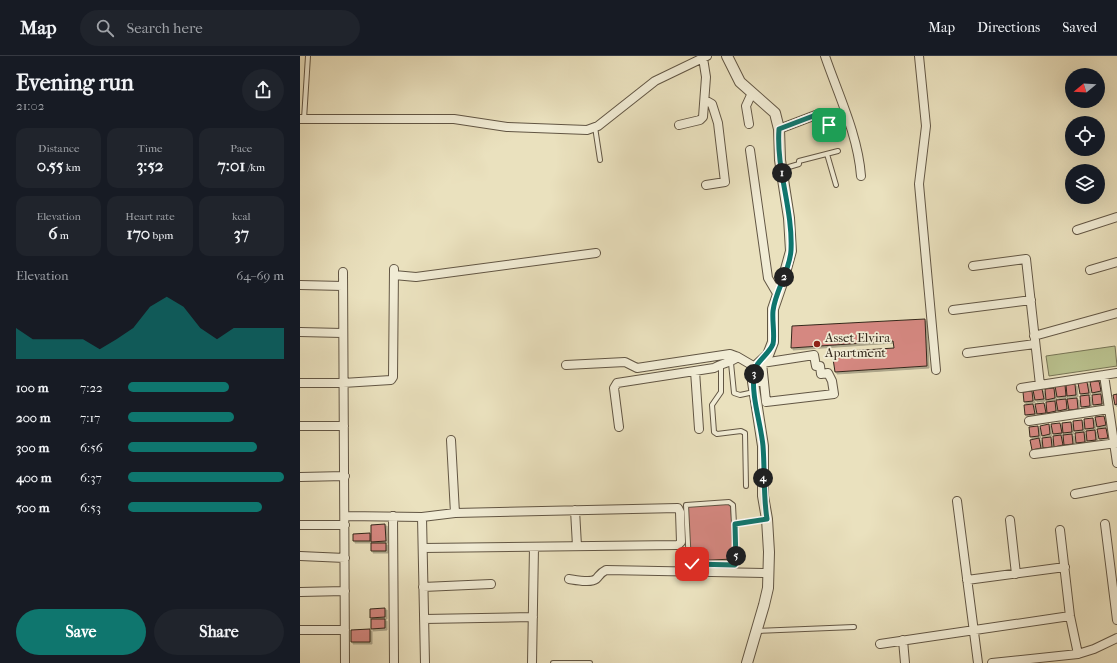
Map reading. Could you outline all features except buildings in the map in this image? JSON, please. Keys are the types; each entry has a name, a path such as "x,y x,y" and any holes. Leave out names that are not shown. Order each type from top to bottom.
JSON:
{"street":[{"path":"727,56 740,82 775,113 779,129 778,143 789,218 791,251 773,309 773,342 768,355 755,367 754,387 763,446 763,496 767,519 768,573 764,605 747,663"},
{"path":"825,56 860,163 861,176"},
{"path":"919,56 926,126 919,184 936,370"},
{"path":"302,119 454,119 537,129 587,130 595,127 655,81 705,57 706,77 704,111 700,120 679,125"},
{"path":"749,124 746,106 752,93"},
{"path":"705,100 712,104 718,122 725,182 706,185"},
{"path":"779,129 821,113 824,114 829,125 847,120"},
{"path":"750,150 768,278 778,295"},
{"path":"1077,230 1117,217"},
{"path":"300,383 389,381 393,377 394,272 416,277 596,253"},
{"path":"973,266 1026,259 1040,385"},
{"path":"1090,270 1117,262"},
{"path":"343,272 342,333 345,476 345,663"},
{"path":"300,285 343,286"},
{"path":"953,310 1031,300"},
{"path":"967,352 1035,340 1117,313"},
{"path":"300,332 342,333"},
{"path":"566,365 625,362 636,368 720,354 738,357 755,367"},
{"path":"814,355 816,366 820,366 821,374 828,374 832,381 834,394 766,402 764,382 762,363 814,355"},
{"path":"619,427 614,388 617,383 714,368 721,364 731,363 738,357"},
{"path":"695,371 699,429"},
{"path":"1021,388 1117,373"},
{"path":"1104,375 1116,443 1117,463"},
{"path":"754,387 764,382"},
{"path":"1029,421 1109,409"},
{"path":"300,426 344,426"},
{"path":"451,440 455,513"},
{"path":"1034,454 1116,443"},
{"path":"300,477 345,476"},
{"path":"1075,494 1117,486"},
{"path":"957,501 972,629 978,663"},
{"path":"345,516 422,517 455,513 678,508 680,512 681,542 678,545 423,548"},
{"path":"575,510 577,546"},
{"path":"393,516 394,663"},
{"path":"422,517 425,663"},
{"path":"1010,520 1016,574"},
{"path":"1105,524 1117,620"},
{"path":"300,525 345,525"},
{"path":"1060,530 1070,616 1078,654"},
{"path":"532,663 534,547"},
{"path":"300,556 345,558"},
{"path":"967,580 1065,567"},
{"path":"569,579 592,581 597,578 600,573 606,570 768,573"},
{"path":"423,587 491,584"},
{"path":"300,592 345,591"},
{"path":"880,644 972,629 1070,616"},
{"path":"424,619 533,618"},
{"path":"300,630 345,630"},
{"path":"992,663 1078,654 1094,649 1117,638"},
{"path":"903,640 905,663"}],"lane":[{"path":"302,119 308,56"},
{"path":"595,127 600,160"},
{"path":"782,169 799,164 799,161 838,151"},
{"path":"827,154 836,185"},
{"path":"731,363 734,393 740,395 754,387"},
{"path":"721,364 721,392 712,405 714,432 717,434 741,431 745,433 746,486"},
{"path":"729,502 733,505 735,524 735,565 689,564 686,505 729,502"},
{"path":"735,524 767,519"},
{"path":"757,631 854,627"},
{"path":"553,663 588,663"}],"green space":[{"path":"1115,346 1117,366 1049,376 1046,356"}],"place":[{"name":"Asset Elvira Apartment","path":"817,344"}],"route":[{"path":"692,564 735,565 735,524 767,519 763,496 763,446 753,382 755,367 768,355 773,342 773,309 784,280 791,251 789,218 778,143 779,129 821,113 824,114 829,125"}]}
